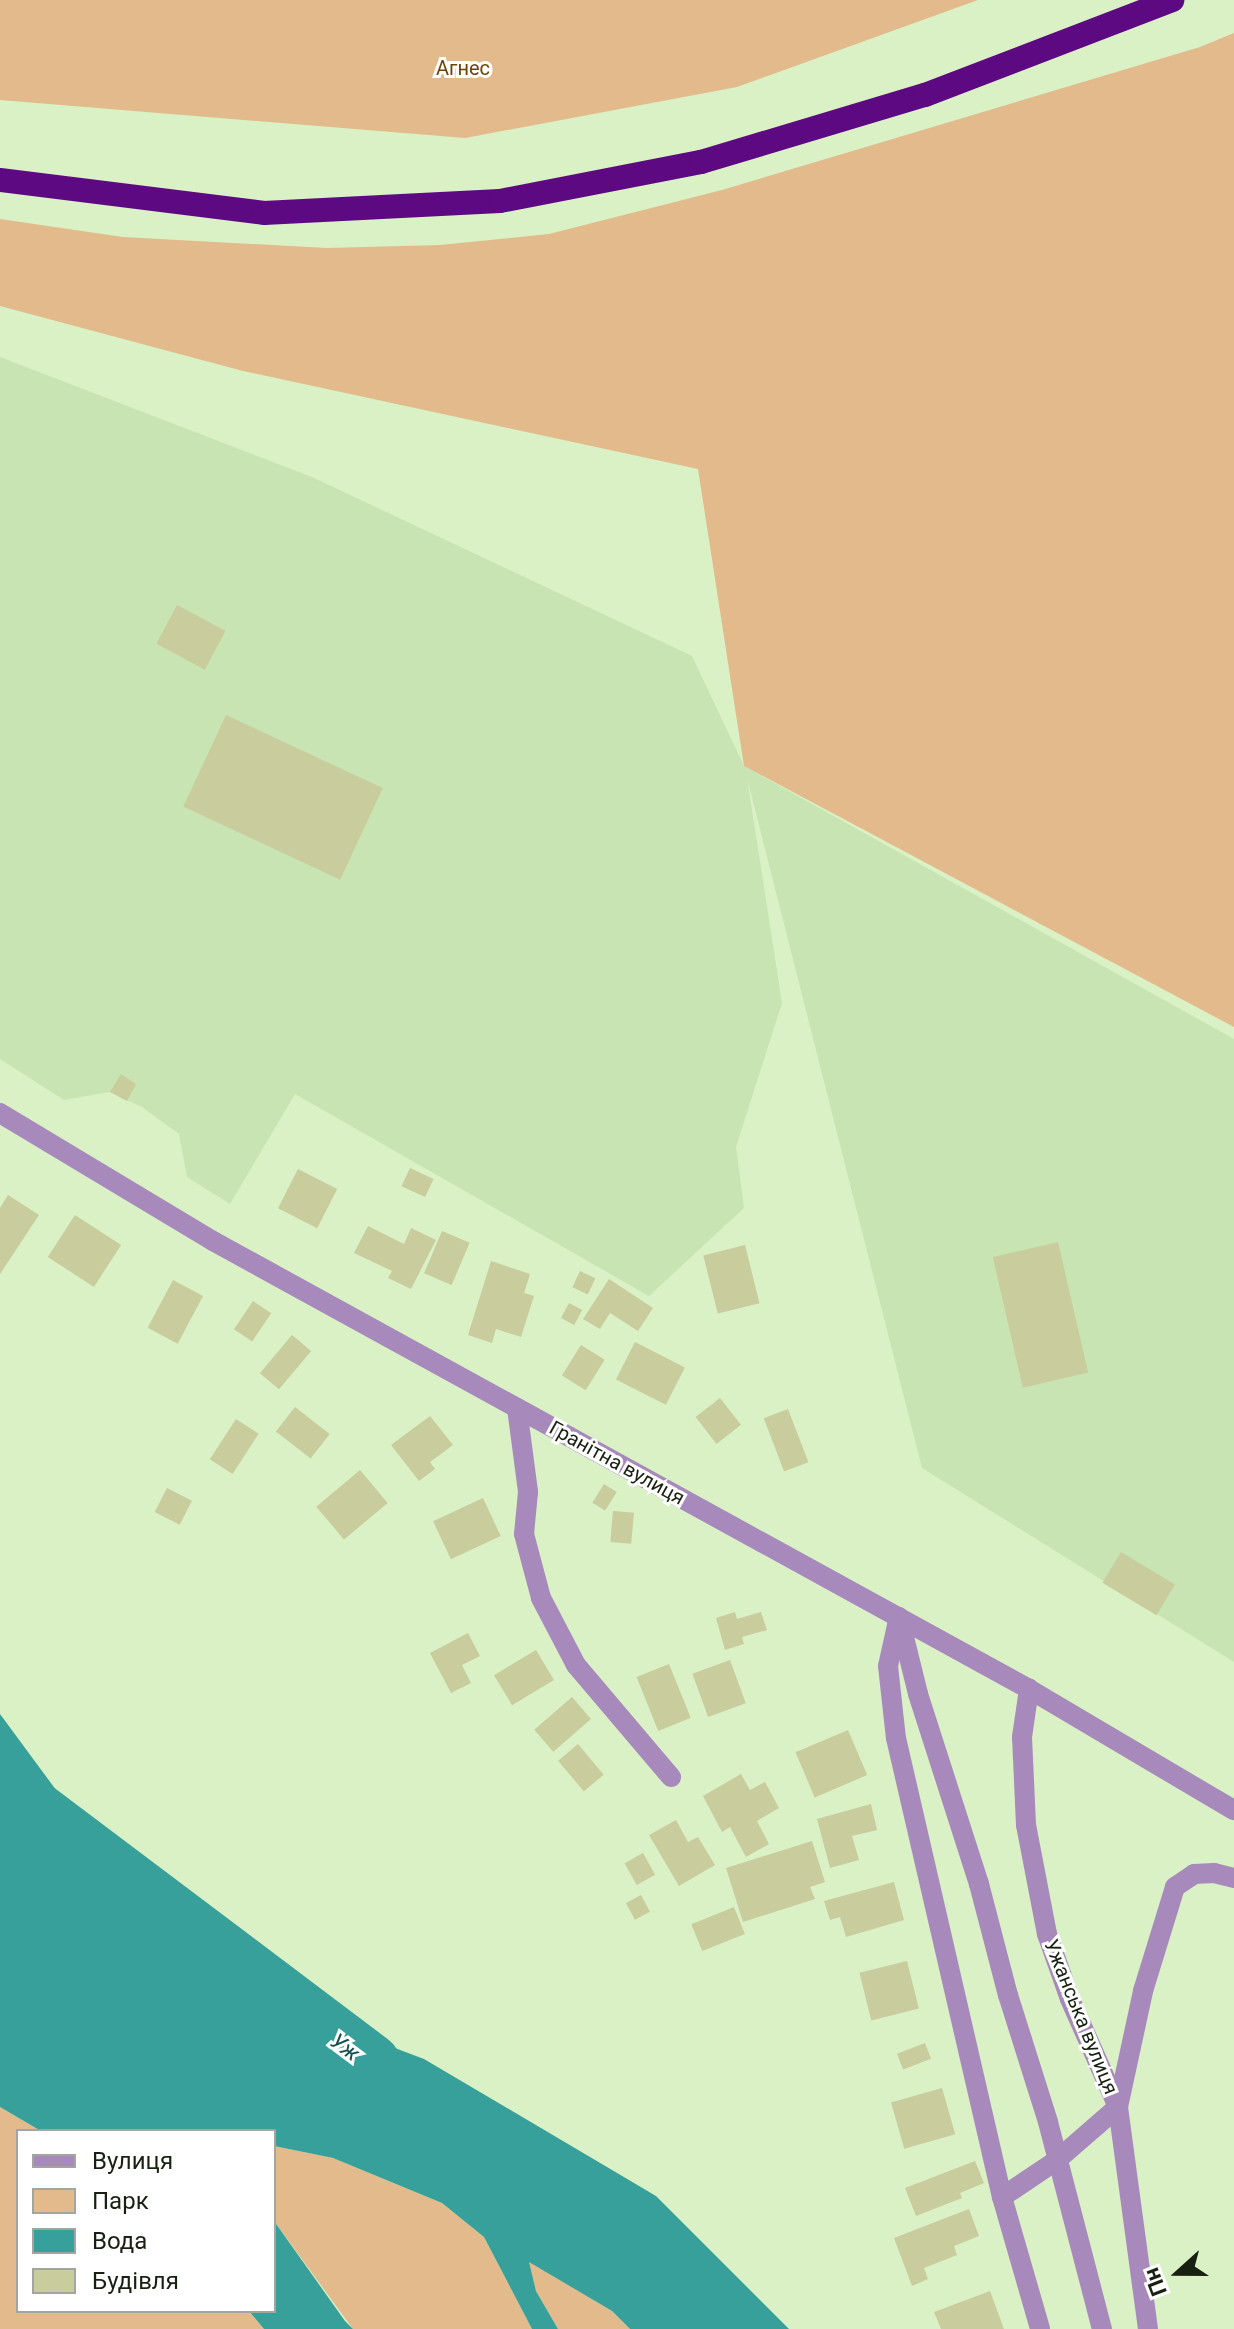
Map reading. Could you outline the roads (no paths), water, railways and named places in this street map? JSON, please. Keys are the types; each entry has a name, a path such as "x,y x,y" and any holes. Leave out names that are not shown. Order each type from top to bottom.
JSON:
{"highway":[{"path":"0,180 264,213 500,201 716,158 925,95 1172,0"}],"street":[{"name":"Гранітна вулиця","path":"0,1113 213,1241 1029,1689 1234,1810"},
{"path":"517,1408 528,1492 524,1534 541,1598 576,1665 671,1777"},
{"path":"899,1617 918,1694 979,1884 1102,2329"},
{"path":"899,1617 888,1666 896,1738 1002,2197 1040,2329"},
{"name":"Ужанська вулиця","path":"1029,1689 1022,1737 1026,1825 1047,1934 1070,1999 1118,2107 1148,2329"},
{"name":"Ужанська вулиця","path":"1118,2107 1143,1991 1175,1887 1194,1874 1214,1873 1234,1878"},
{"path":"1002,2197 1057,2160 1118,2107"}],"water":[{"path":"0,1714 104,1855 257,1996 424,2059 656,2196 789,2329 630,2329 612,2311 529,2262 536,2291 558,2329 532,2329 484,2237 442,2203 333,2158 276,2146 276,2129 38,2129 0,2107"},
{"path":"276,2224 353,2329 264,2329 251,2313 276,2313"}],"waterway":[{"name":"Уж","path":"0,1787 369,2065"}],"park label":[{"name":"Агнес","path":"463,68"}]}
